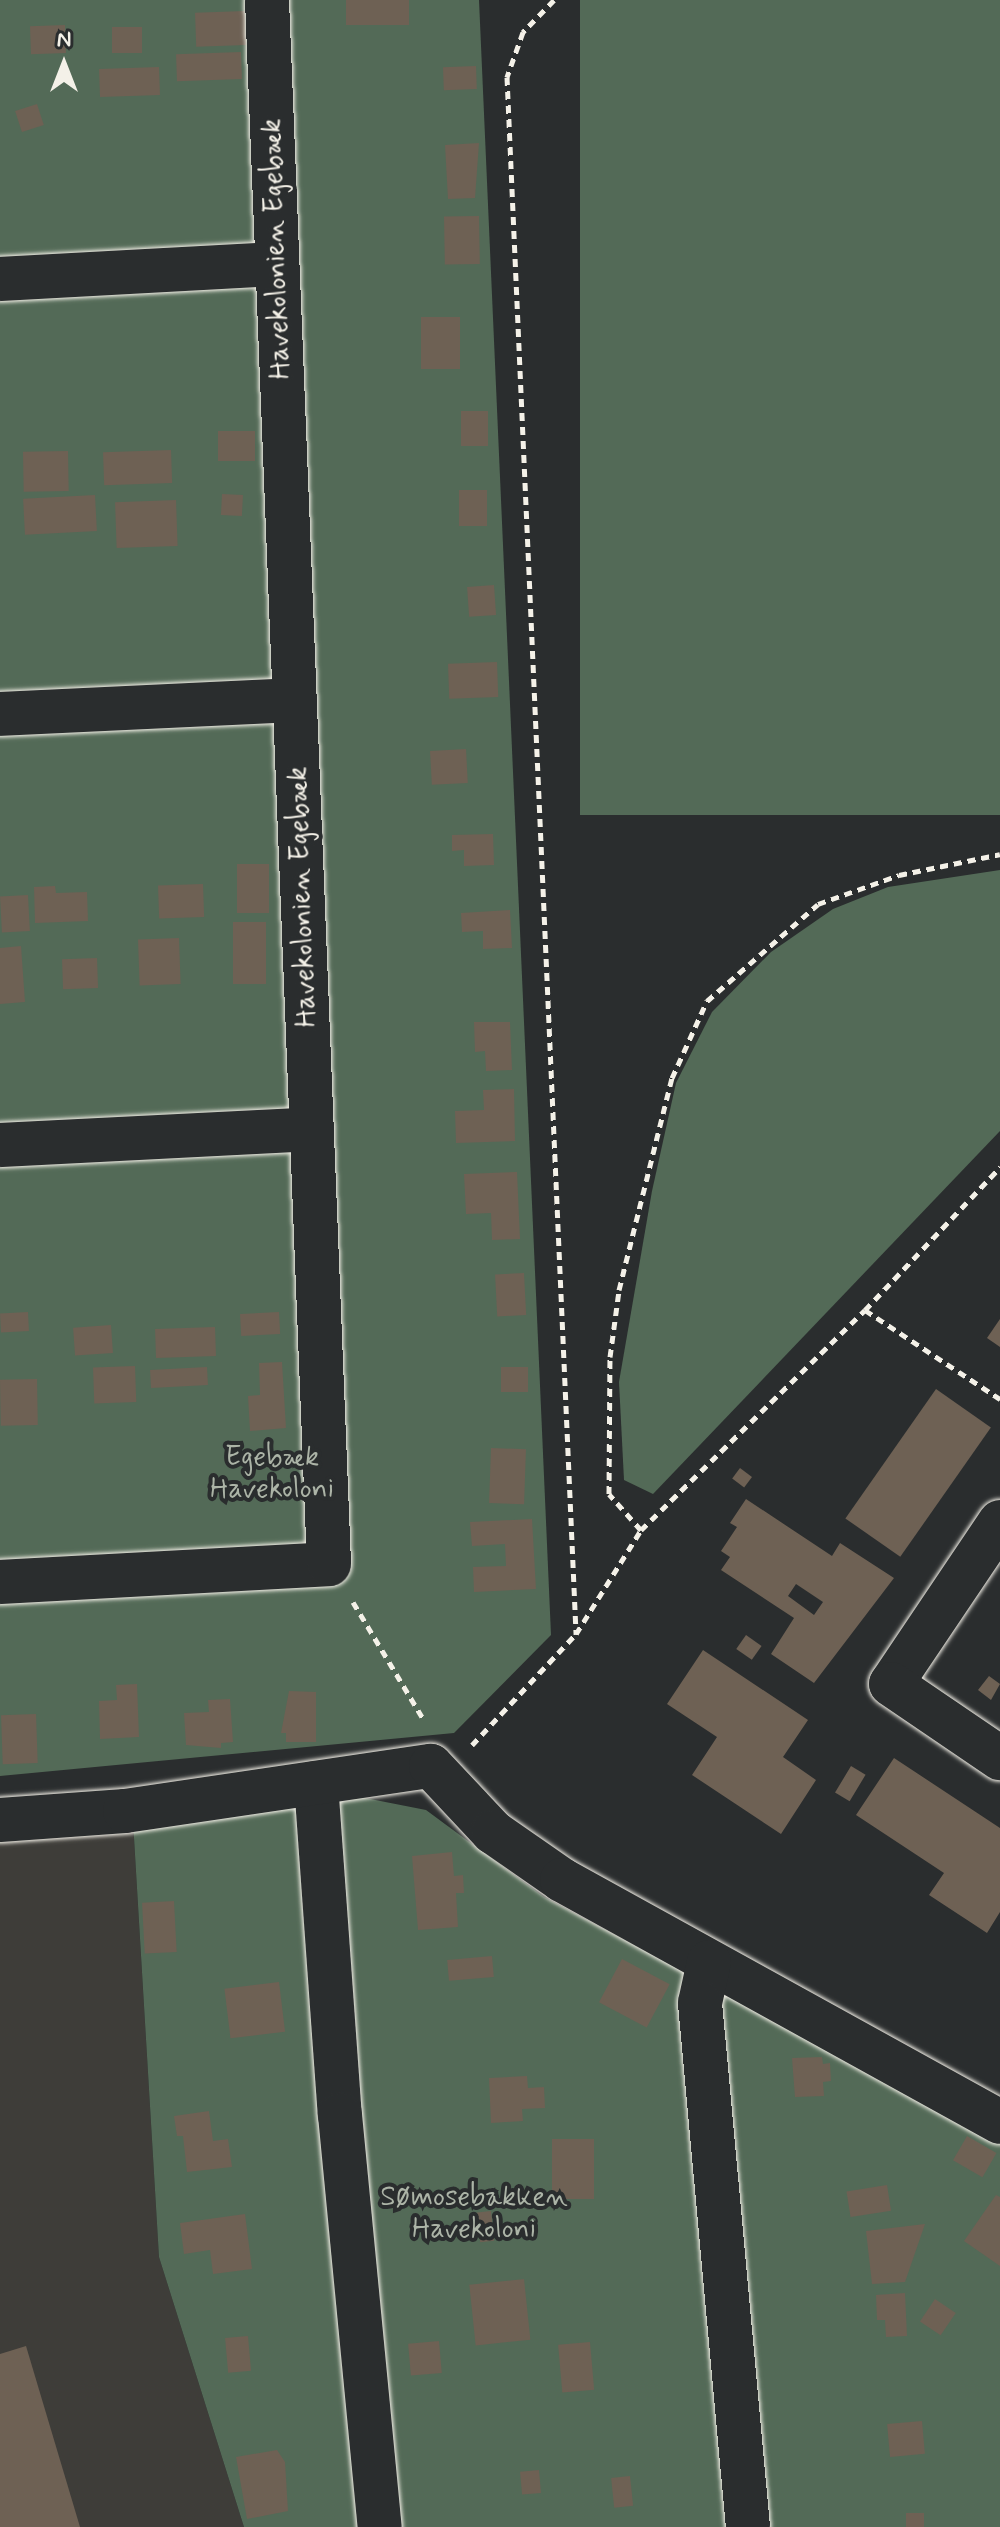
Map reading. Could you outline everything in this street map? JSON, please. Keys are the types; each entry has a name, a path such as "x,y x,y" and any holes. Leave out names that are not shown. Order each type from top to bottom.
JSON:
{"street":[{"name":"Havekolonien Egebæk","path":"267,0 329,1564"},
{"path":"0,279 277,264"},
{"path":"0,714 295,700"},
{"path":"0,1145 312,1129"},
{"path":"1000,1522 891,1684 1000,1758"},
{"path":"0,1582 329,1564"},
{"path":"0,1820 125,1811 431,1766 493,1832 528,1856 709,1962 1000,2122"},
{"path":"316,1783 340,2115 380,2527"},
{"path":"709,1962 700,2003 748,2527"}],"path":[{"path":"554,0 523,32 507,77 576,1634"},
{"path":"641,1530 609,1494 610,1357 635,1213 672,1078 707,1001 818,904 899,875 1000,854"},
{"path":"329,1564 424,1718 431,1766 465,1753 576,1634 641,1530 865,1310 1000,1167"},
{"path":"865,1310 1000,1399"}],"shaded area":[{"path":"133,1822 159,2257 244,2527 0,2527 0,1839"}],"green space":[{"name":"Egebæk Havekoloni","path":"0,0 479,0 551,1635 454,1733 0,1776"},
{"path":"580,0 1000,0 1000,815 580,815"},
{"path":"1000,870 1000,1131 653,1494 624,1480 619,1382 652,1191 676,1083 712,1012 771,952 833,909 888,887"},
{"name":"Sømosebakken Havekoloni","path":"360,1797 426,1810 544,1897 1000,2141 1000,2527 244,2527 159,2257 133,1821"}],"building":[{"path":"346,0 409,0 409,25 346,25"},
{"path":"245,11 246,45 196,47 195,13"},
{"path":"65,25 66,53 31,54 30,26"},
{"path":"112,27 142,27 142,53 112,53"},
{"path":"241,52 242,79 177,81 176,54"},
{"path":"476,66 477,89 444,90 443,67"},
{"path":"159,67 160,95 100,97 99,69"},
{"path":"37,104 44,125 22,132 15,111"},
{"path":"479,143 475,198 448,199 445,145"},
{"path":"479,216 480,264 445,265 444,217"},
{"path":"421,317 460,317 460,369 421,369"},
{"path":"461,411 488,411 488,446 461,446"},
{"path":"218,431 255,431 255,461 218,461"},
{"path":"171,450 172,483 104,485 103,452"},
{"path":"68,451 69,491 24,492 23,452"},
{"path":"459,490 487,490 487,526 459,526"},
{"path":"222,494 243,495 242,516 221,515"},
{"path":"95,495 97,531 25,535 23,499"},
{"path":"176,500 178,546 117,548 115,502"},
{"path":"494,585 496,615 469,617 467,587"},
{"path":"497,662 498,697 449,699 448,664"},
{"path":"466,749 468,783 432,785 430,751"},
{"path":"493,834 494,865 464,866 464,850 452,851 452,835"},
{"path":"237,864 269,864 269,913 237,913"},
{"path":"203,884 204,917 159,919 158,886"},
{"path":"55,886 56,893 87,892 88,921 35,923 34,887"},
{"path":"28,895 30,931 2,932 0,896"},
{"path":"510,910 512,948 483,949 483,931 462,932 461,913"},
{"path":"233,922 266,922 266,984 233,984"},
{"path":"179,938 181,984 140,985 138,939"},
{"path":"21,946 25,1002 0,1004 0,948"},
{"path":"97,958 98,988 63,989 62,959"},
{"path":"474,1022 510,1022 512,1070 486,1071 485,1051 475,1052"},
{"path":"514,1089 515,1141 456,1143 455,1111 484,1110 483,1090"},
{"path":"517,1172 520,1239 492,1240 491,1213 466,1214 464,1174"},
{"path":"524,1273 526,1315 497,1316 495,1275"},
{"path":"28,1312 29,1331 1,1332 0,1313"},
{"path":"279,1312 280,1334 241,1336 240,1314"},
{"path":"1000,1319 1000,1347 987,1338"},
{"path":"111,1325 113,1353 75,1356 73,1328"},
{"path":"215,1327 216,1356 156,1358 155,1329"},
{"path":"282,1362 286,1428 250,1431 248,1396 260,1395 259,1363"},
{"path":"135,1366 136,1402 94,1403 93,1367"},
{"path":"207,1367 208,1385 151,1388 150,1370"},
{"path":"501,1367 528,1367 528,1392 501,1392"},
{"path":"37,1379 38,1425 1,1426 0,1380"},
{"path":"936,1389 991,1427 900,1557 845,1518"},
{"path":"491,1448 526,1449 524,1504 489,1503"},
{"path":"740,1468 752,1477 744,1487 732,1478"},
{"path":"746,1499 832,1556 840,1543 894,1578 814,1683 771,1654 794,1618 721,1570 730,1557 721,1551 737,1527 730,1523","holes":["796,1584 823,1602 814,1615 788,1596"]},
{"path":"532,1519 536,1589 474,1592 473,1567 506,1566 505,1544 472,1546 470,1522"},
{"path":"746,1635 762,1646 752,1660 736,1649"},
{"path":"703,1650 808,1720 783,1757 816,1780 781,1834 692,1775 717,1737 667,1704"},
{"path":"989,1676 1000,1684 991,1700 978,1690"},
{"path":"137,1684 139,1737 100,1739 99,1701 117,1700 116,1685"},
{"path":"289,1691 316,1692 316,1742 286,1742 286,1733 281,1733"},
{"path":"230,1699 233,1742 221,1743 221,1748 186,1745 184,1713 209,1712 208,1700"},
{"path":"36,1714 38,1763 3,1764 1,1715"},
{"path":"894,1758 1000,1828 1000,1912 987,1933 929,1895 944,1873 856,1815"},
{"path":"851,1766 866,1775 850,1801 835,1793"},
{"path":"452,1852 454,1876 463,1875 464,1893 456,1893 458,1927 418,1930 412,1856"},
{"path":"174,1901 177,1952 145,1954 142,1903"},
{"path":"492,1956 494,1977 449,1981 447,1960"},
{"path":"622,1959 670,1984 647,2028 599,2002"},
{"path":"279,1982 285,2032 231,2038 224,1989"},
{"path":"822,2057 823,2064 830,2063 831,2081 823,2082 824,2096 795,2097 792,2058"},
{"path":"527,2076 528,2088 544,2087 545,2108 522,2109 523,2121 491,2123 489,2078"},
{"path":"209,2111 213,2141 228,2139 232,2167 187,2172 183,2136 177,2136 174,2116"},
{"path":"967,2136 996,2153 982,2177 953,2160"},
{"path":"552,2139 594,2139 594,2199 552,2199"},
{"path":"887,2185 891,2211 851,2217 847,2191"},
{"path":"996,2195 1000,2197 1000,2266 964,2241"},
{"path":"491,2211 494,2241 480,2242 477,2212"},
{"path":"245,2214 252,2269 213,2274 210,2250 184,2254 180,2223"},
{"path":"925,2224 905,2282 872,2284 866,2231"},
{"path":"524,2279 530,2340 476,2345 469,2285"},
{"path":"905,2293 907,2336 886,2337 885,2320 877,2320 876,2295"},
{"path":"935,2299 956,2313 941,2335 920,2321"},
{"path":"248,2336 251,2371 228,2373 225,2338"},
{"path":"439,2341 442,2373 411,2376 408,2344"},
{"path":"590,2342 594,2390 562,2393 558,2345"},
{"path":"26,2346 80,2527 0,2527 0,2354"},
{"path":"922,2421 925,2454 890,2457 887,2424"},
{"path":"277,2450 285,2462 288,2511 247,2519 236,2457"},
{"path":"539,2470 541,2493 522,2495 520,2472"},
{"path":"630,2476 633,2506 614,2508 611,2478"},
{"path":"906,2513 924,2513 924,2527 906,2527"}]}
